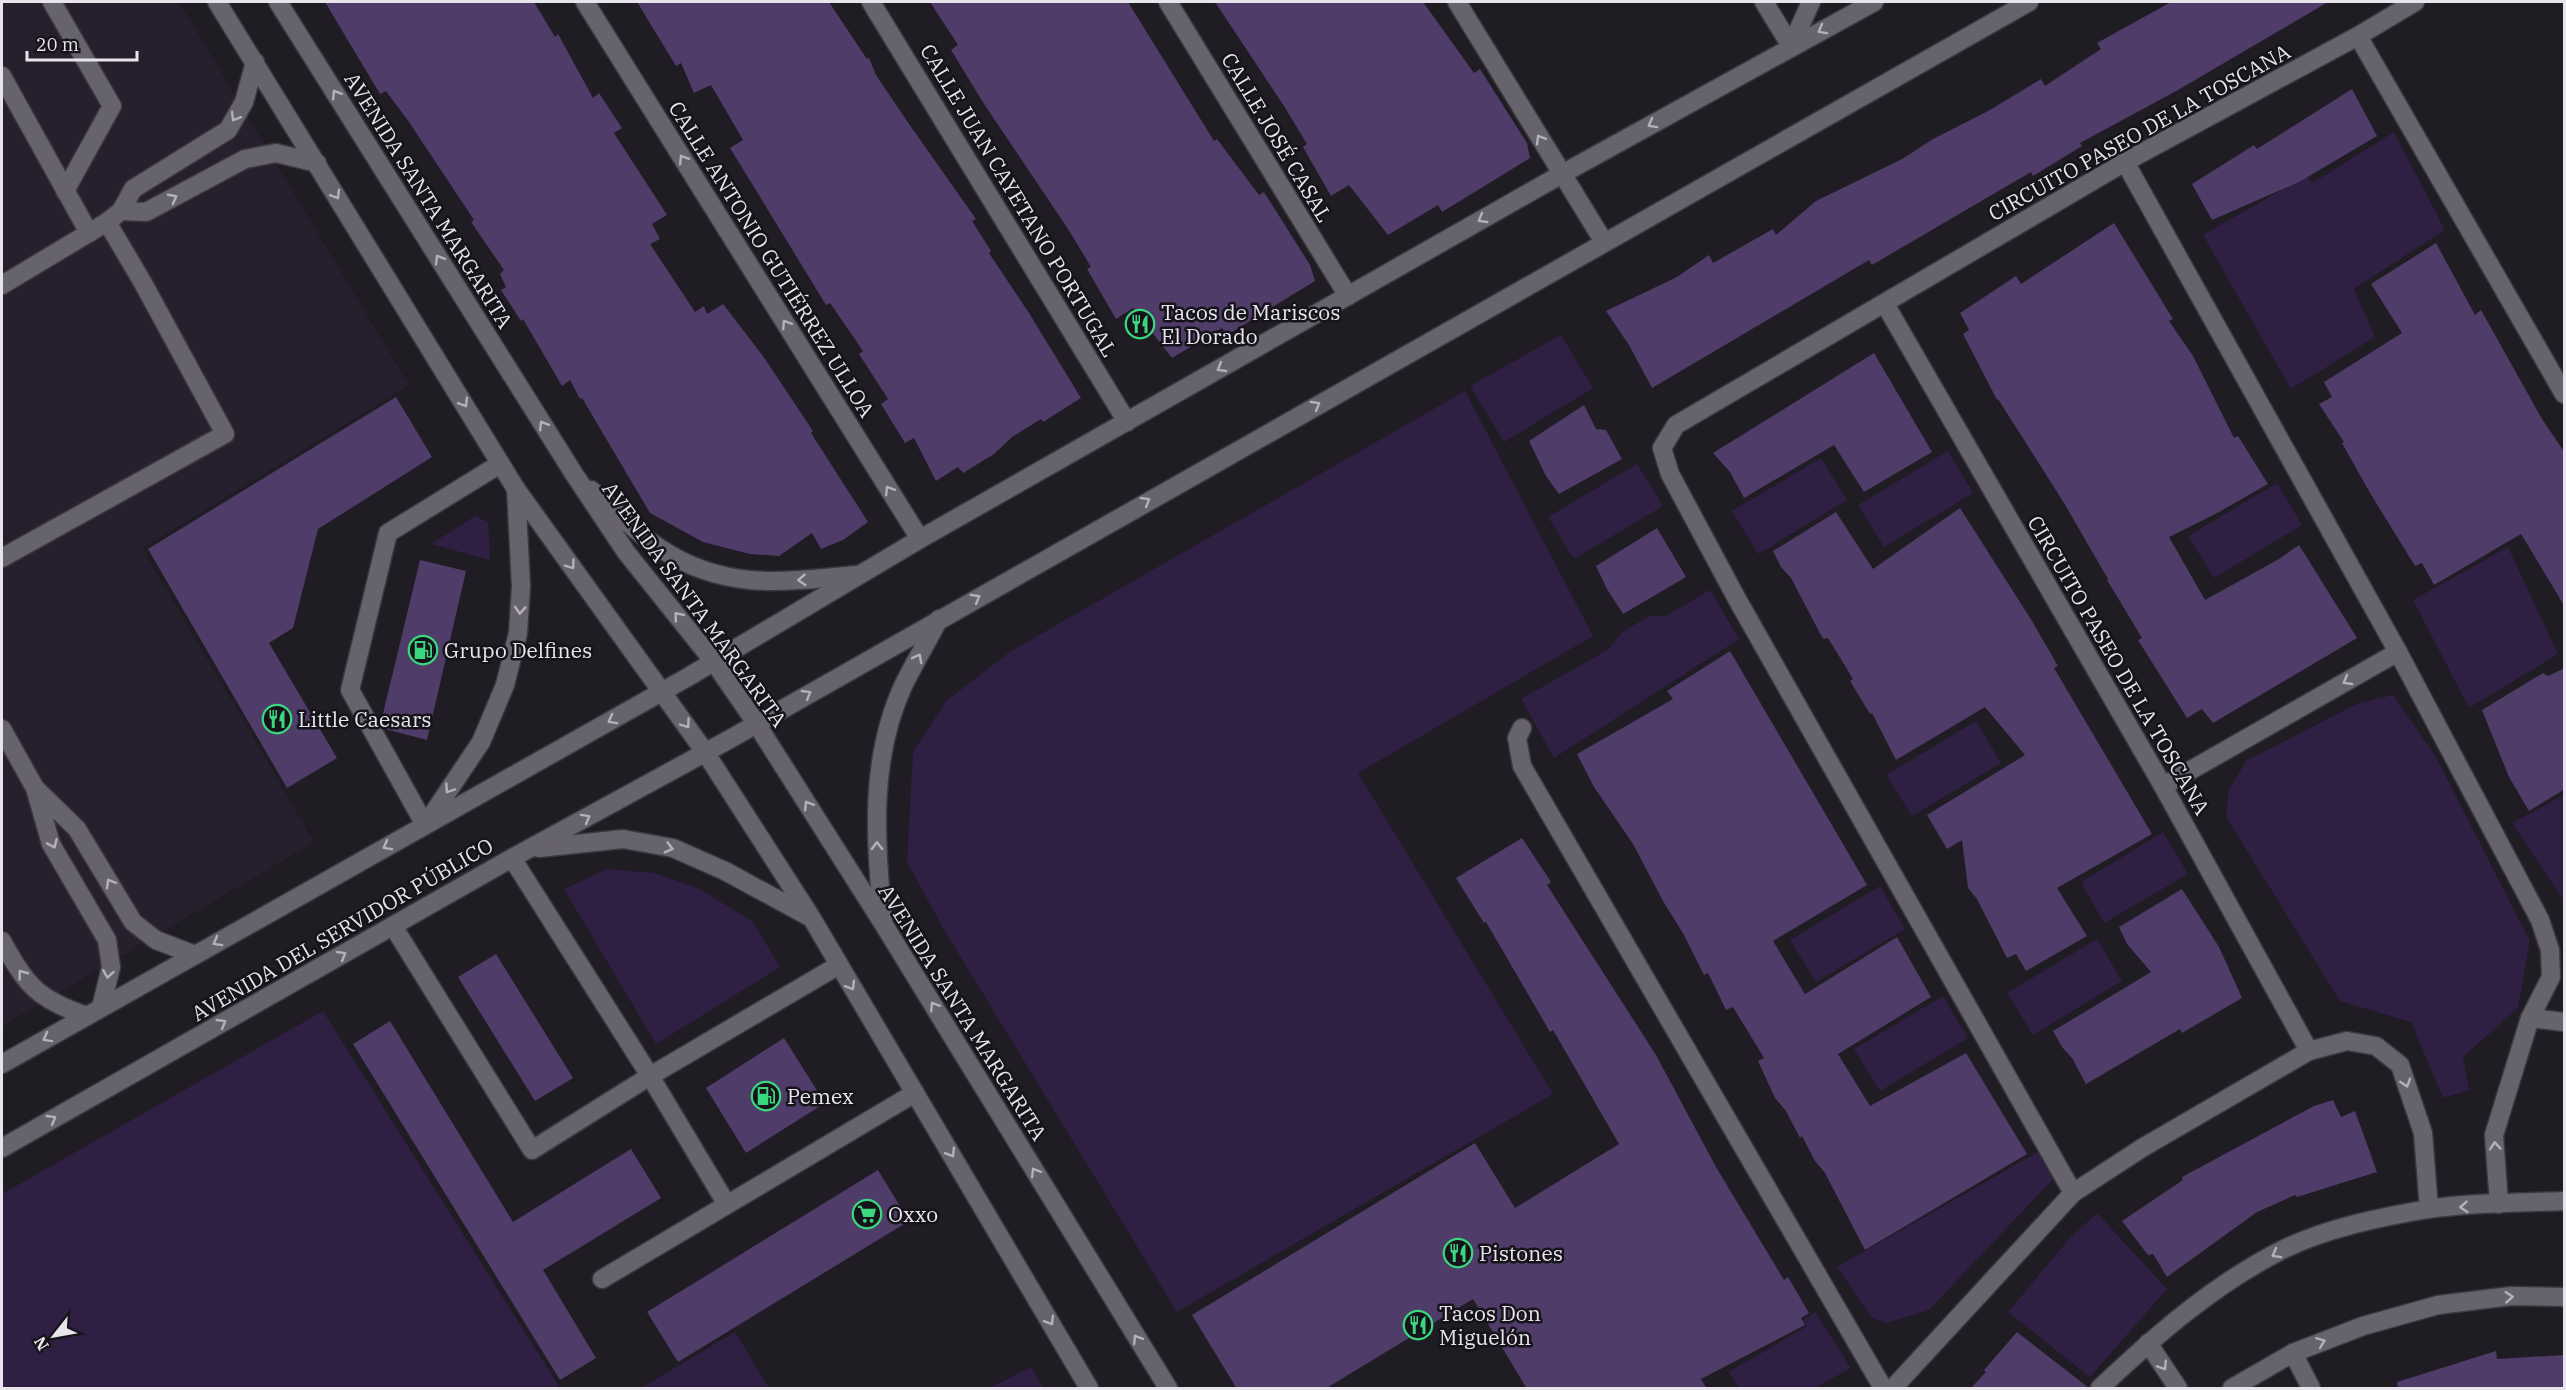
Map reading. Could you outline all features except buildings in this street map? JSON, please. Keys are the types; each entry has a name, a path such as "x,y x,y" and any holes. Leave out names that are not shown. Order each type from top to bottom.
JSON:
{"street":[{"path":"51,2 111,106 65,191"},
{"path":"218,2 516,489 663,691 811,917 1089,1389"},
{"name":"AVENIDA SANTA MARGARITA","path":"278,2 573,474 626,552 714,662 756,723 884,925 1168,1389"},
{"name":"CALLE ANTONIO GUTIÉRREZ ULLOA","path":"585,2 920,539"},
{"name":"CALLE JUAN CAYETANO PORTUGAL","path":"872,2 1127,422"},
{"name":"CALLE JOSÉ CASAL","path":"1168,2 1348,296"},
{"path":"1457,2 1604,242"},
{"path":"1764,2 1791,46"},
{"path":"1791,46 1811,2"},
{"path":"2,1064 714,662 920,539 1562,174 1874,2"},
{"name":"AVENIDA DEL SERVIDOR PÚBLICO","path":"2,1148 2029,2"},
{"name":"CIRCUITO PASEO DE LA TOSCANA","path":"2073,1193 1743,610 1670,474 1662,448 1676,425 2126,162 2358,36 2415,2"},
{"path":"2358,36 2565,393"},
{"path":"114,217 133,189 228,130 244,102 255,62"},
{"path":"2,76 88,233"},
{"path":"2,285 114,217 146,212 245,159 276,153 317,164"},
{"path":"2126,162 2398,652 2541,921 2550,950 2551,977 2530,1018 2494,1135 2499,1204"},
{"path":"2,558 225,434 143,283 114,217"},
{"name":"CIRCUITO PASEO DE LA TOSCANA","path":"1885,304 2163,786 2309,1051"},
{"path":"425,825 350,690 388,533 500,464"},
{"path":"573,474 661,549 708,573 755,582 861,575"},
{"path":"425,825 481,742 505,686 518,633 522,586 516,489"},
{"path":"884,925 876,841 877,791 887,735 903,686 939,619"},
{"path":"2163,786 2398,652"},
{"path":"1522,728 1517,738 1522,766 1883,1389"},
{"path":"2,729 35,788 51,844 107,940 111,967 94,1012"},
{"path":"35,788 77,829 133,922 156,940 195,955"},
{"path":"726,1203 520,854 623,839 673,848 725,871 811,917"},
{"path":"393,926 532,1150 650,1076 839,965"},
{"path":"2,941 20,973 38,994 59,1007 94,1012"},
{"path":"2530,1018 2565,1022"},
{"path":"1893,1389 2073,1193 2142,1148 2309,1051 2347,1041 2367,1044 2376,1046 2400,1065 2422,1133 2429,1209"},
{"path":"602,1279 726,1203 915,1093"},
{"path":"2109,1386 2148,1343 2230,1280 2286,1248 2343,1228 2429,1209 2565,1201"},
{"path":"2232,1389 2293,1353 2363,1326 2438,1305 2511,1296 2565,1297"},
{"path":"2148,1343 2178,1389"},
{"path":"2293,1353 2312,1389"}],"shaded area":[{"path":"2,2 179,2 409,385 142,548 314,842 2,1026"},
{"path":"2394,132 2445,230 2354,289 2375,337 2291,389 2203,235 2307,175 2312,183"},
{"path":"1561,335 1593,388 1504,442 1470,386"},
{"path":"1465,391 1593,636 1358,773 1553,1094 1177,1312 943,928 907,862 913,752 946,701 1011,651"},
{"path":"1948,451 1973,493 1884,547 1858,505"},
{"path":"1821,458 1847,500 1758,554 1732,511"},
{"path":"1637,464 1663,506 1574,559 1548,517"},
{"path":"2277,483 2302,525 2214,578 2188,536"},
{"path":"475,516 488,522 490,560 431,544"},
{"path":"2508,547 2558,654 2469,708 2413,600"},
{"path":"1710,590 1739,639 1554,758 1521,699 1609,649 1621,633 1649,616 1666,616"},
{"path":"2393,695 2435,755 2530,941 2518,1008 2463,1057 2469,1090 2443,1098 2411,1022 2340,1001 2226,817 2229,789 2247,760 2359,703"},
{"path":"1976,721 2001,763 1912,816 1886,775"},
{"path":"2564,795 2564,901 2512,823"},
{"path":"2163,832 2188,874 2104,923 2081,882"},
{"path":"607,869 654,873 700,889 753,922 780,967 656,1044 564,889"},
{"path":"1880,886 1905,929 1816,982 1790,940"},
{"path":"2097,939 2122,981 2033,1035 2007,993"},
{"path":"1943,996 1968,1038 1880,1091 1854,1049"},
{"path":"323,1011 560,1388 2,1388 2,1194"},
{"path":"2038,1152 2055,1177 1929,1310 1886,1323 1872,1318 1837,1267"},
{"path":"2097,1213 2167,1289 2090,1377 2008,1312 2069,1239"},
{"path":"1815,1312 1851,1368 1815,1388 1739,1388 1729,1372 1807,1326 1803,1320"},
{"path":"735,1332 769,1388 641,1388"},
{"path":"1031,1367 1043,1388 990,1388"}],"place":[{"name":"Tacos de Mariscos El Dorado","path":"1140,324"},
{"name":"Grupo Delfines","path":"423,650"},
{"name":"Little Caesars","path":"277,719"},
{"name":"Pemex","path":"766,1096"},
{"name":"Oxxo","path":"867,1214"},
{"name":"Pistones","path":"1458,1253"},
{"name":"Tacos Don Miguelón","path":"1418,1325"}]}
